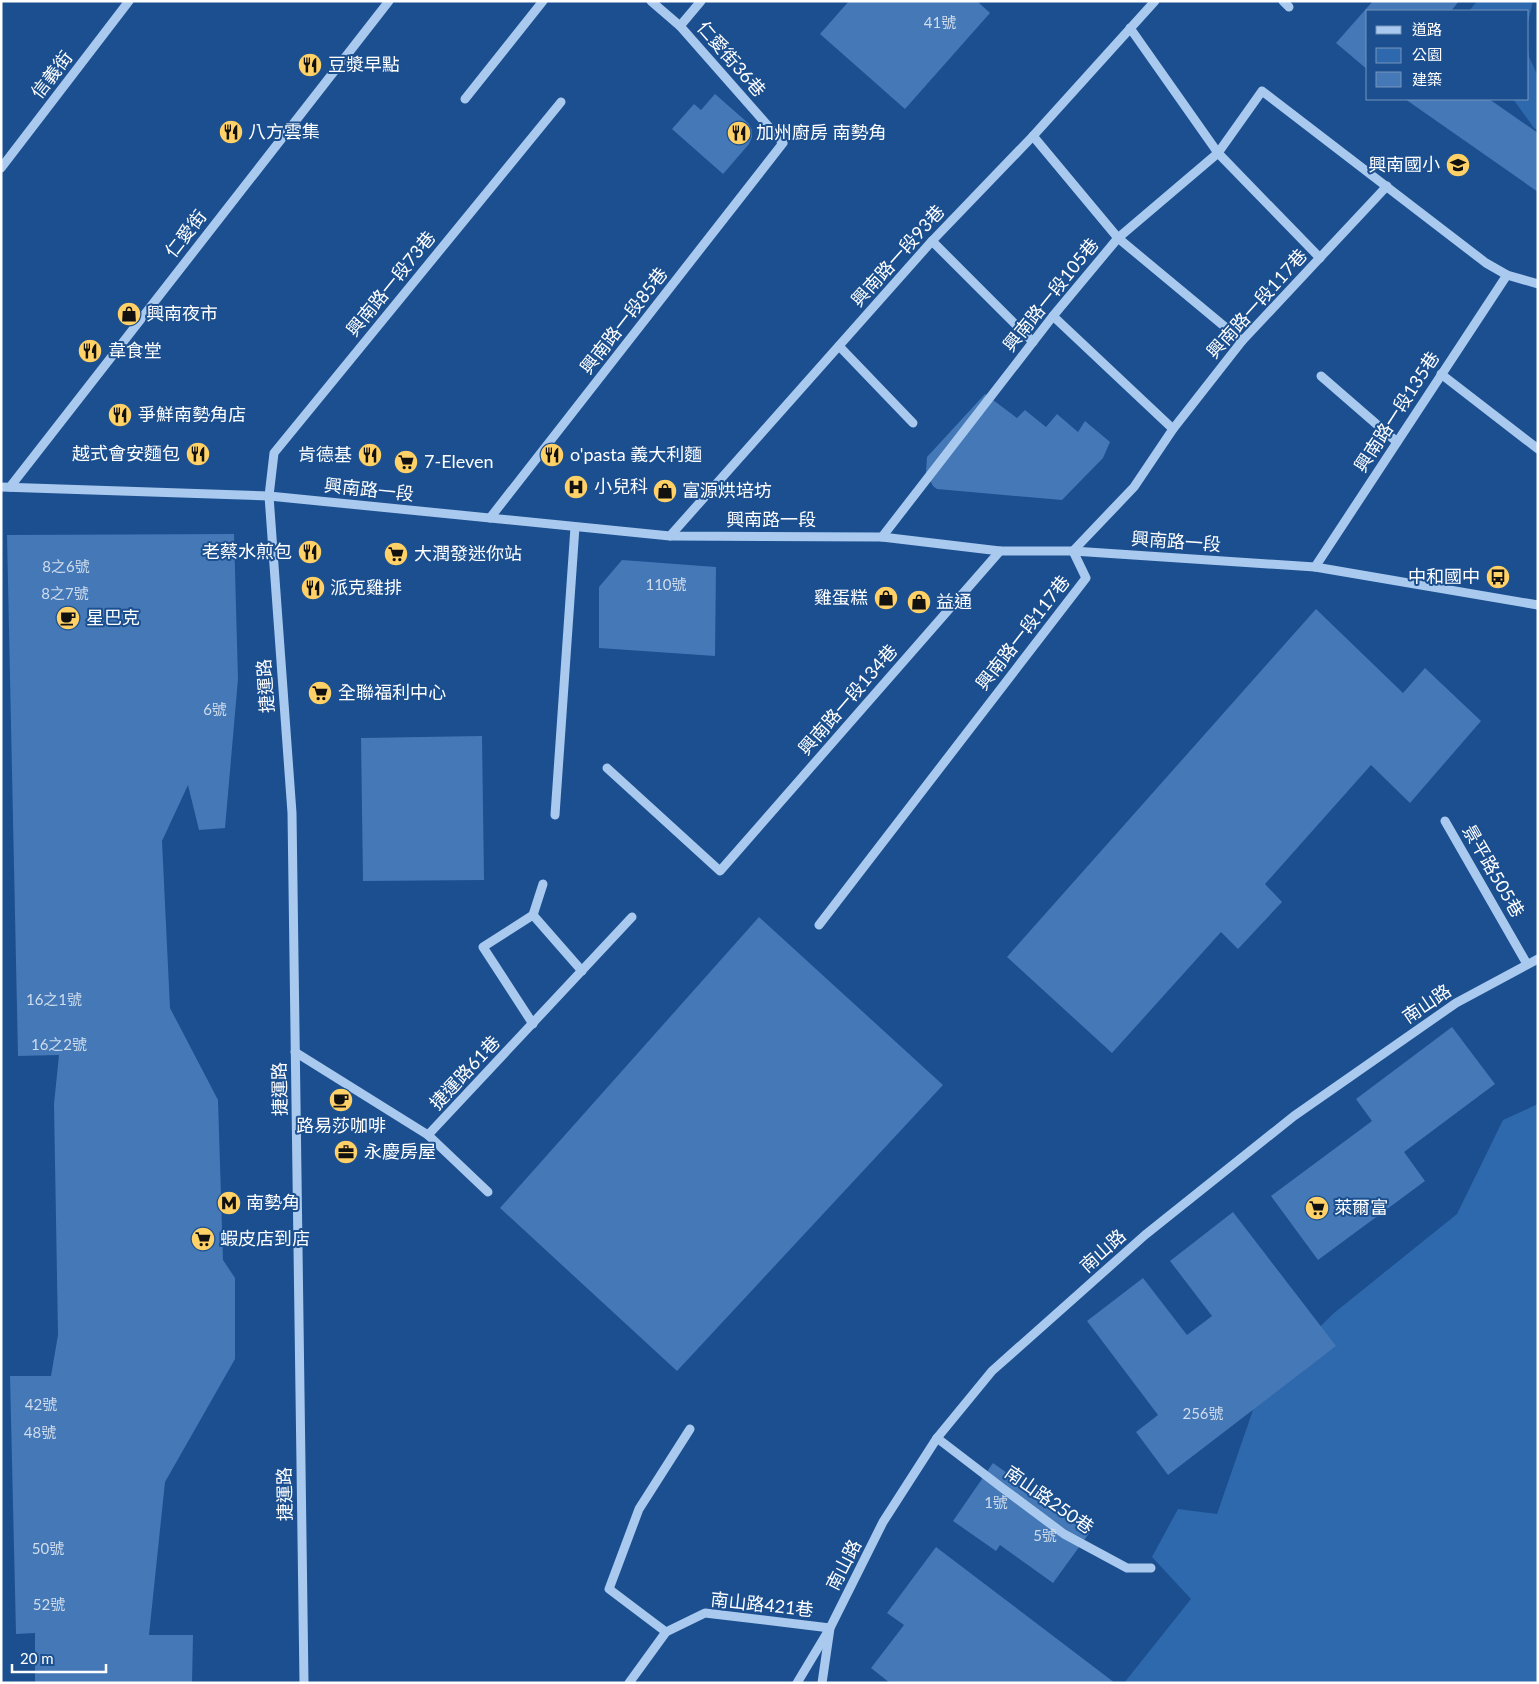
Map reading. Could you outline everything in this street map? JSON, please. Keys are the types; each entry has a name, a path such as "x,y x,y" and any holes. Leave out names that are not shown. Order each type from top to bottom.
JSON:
{"street":[{"name":"信義街","path":"1,168 130,1"},
{"name":"仁愛街","path":"6,487 388,1"},
{"path":"465,99 543,1"},
{"name":"仁愛街36巷","path":"651,1 680,26 783,143"},
{"path":"680,26 701,1"},
{"name":"興南路一段93巷","path":"670,536 932,242 1033,136 1155,1"},
{"path":"1130,28 1218,153 1320,258"},
{"name":"興南路一段105巷","path":"882,537 1053,316 1118,238 1218,153 1262,91 1387,186"},
{"name":"興南路一段73巷","path":"269,496 274,453 562,102"},
{"path":"1033,136 1118,238 1242,342"},
{"name":"興南路一段85巷","path":"490,518 783,143"},
{"path":"1387,186 1486,263 1507,275 1538,284"},
{"name":"興南路一段117巷","path":"819,925 1086,578 1073,551 1134,487 1173,429 1242,342 1387,186"},
{"path":"932,242 1033,342"},
{"name":"興南路一段135巷","path":"1315,567 1507,275"},
{"path":"1053,316 1173,429"},
{"path":"839,346 913,423"},
{"path":"1441,374 1538,449"},
{"path":"1321,376 1397,442"},
{"name":"興南路一段","path":"6,487 269,496 670,536 882,537 1000,551 1073,551 1315,567 1538,605"},
{"name":"捷運路","path":"269,496 292,813 304,1683"},
{"path":"556,815 575,527"},
{"name":"興南路一段134巷","path":"607,768 720,871 1000,551"},
{"name":"景平路505巷","path":"1445,821 1527,964"},
{"path":"532,1024 483,948 533,915 543,884"},
{"path":"533,915 582,971"},
{"name":"捷運路61巷","path":"295,1052 428,1135 632,917"},
{"name":"南山路","path":"822,1683 830,1628 883,1522 937,1438 992,1372 1145,1235 1294,1116 1456,1003 1538,959"},
{"path":"428,1135 488,1192"},
{"path":"629,1683 666,1632 609,1589 640,1509 690,1429"},
{"name":"南山路250巷","path":"937,1438 1064,1534 1127,1568 1151,1568"},
{"name":"南山路421巷","path":"666,1632 706,1613 830,1628"},
{"path":"797,1683 830,1628"}],"green space":[{"path":"1477,1 1533,1 1529,18 1529,10 1470,10"},
{"path":"1529,57 1538,76 1538,131 1514,100 1529,100"},
{"path":"1538,1104 1538,1683 1124,1683 1191,1599 1152,1557 1178,1509 1217,1514 1262,1384 1334,1313 1457,1214 1503,1120"}],"building":[{"path":"849,1 977,1 990,13 905,109 820,34"},
{"path":"1373,1 1459,1 1452,10 1366,10 1366,68 1336,43"},
{"path":"715,94 748,123 752,130 749,144 723,174 672,129 694,104 701,110"},
{"path":"1406,100 1490,100 1538,133 1538,192"},
{"path":"985,394 1017,418 1025,410 1046,427 1057,414 1078,432 1085,421 1110,442 1103,458 1062,500 937,489 933,486 926,472 927,457"},
{"path":"234,534 238,679 225,828 199,830 188,785 162,841 170,1008 218,1100 223,1260 235,1278 235,1359 165,1482 149,1635 193,1635 192,1683 35,1683 35,1633 16,1634 10,1376 51,1376 58,1335 54,1104 59,1055 18,1056 7,535"},
{"path":"622,560 716,567 715,656 599,648 599,587"},
{"path":"1316,609 1403,693 1425,668 1481,721 1410,803 1371,765 1265,884 1282,902 1238,949 1221,932 1112,1053 1007,957"},
{"path":"482,736 484,880 363,881 361,738"},
{"path":"759,917 943,1085 677,1371 500,1208"},
{"path":"1452,1027 1495,1084 1404,1152 1425,1181 1318,1260 1271,1196 1372,1121 1356,1099"},
{"path":"1233,1212 1336,1346 1168,1475 1136,1432 1158,1415 1087,1321 1143,1278 1187,1335 1212,1316 1170,1261"},
{"path":"993,1463 1090,1532 1053,1583 1000,1545 996,1551 953,1521"},
{"path":"936,1547 1115,1683 890,1683 871,1668 904,1625 887,1613"}],"place":[{"name":"豆漿早點","path":"310,65"},
{"name":"八方雲集","path":"231,132"},
{"name":"加州廚房 南勢角","path":"739,133"},
{"name":"興南國小","path":"1458,165"},
{"name":"興南夜市","path":"129,314"},
{"name":"韋食堂","path":"90,351"},
{"name":"爭鮮南勢角店","path":"120,415"},
{"name":"越式會安麵包","path":"198,454"},
{"name":"肯德基","path":"370,455"},
{"name":"o'pasta 義大利麵","path":"552,455"},
{"name":"7-Eleven","path":"406,462"},
{"name":"小兒科","path":"576,487"},
{"name":"富源烘培坊","path":"665,491"},
{"name":"老蔡水煎包","path":"310,552"},
{"name":"大潤發迷你站","path":"396,554"},
{"name":"中和國中","path":"1498,577"},
{"name":"派克雞排","path":"313,588"},
{"name":"雞蛋糕","path":"886,598"},
{"name":"益通","path":"919,602"},
{"name":"星巴克","path":"68,618"},
{"name":"全聯福利中心","path":"320,693"},
{"name":"路易莎咖啡","path":"341,1100"},
{"name":"永慶房屋","path":"346,1152"},
{"name":"南勢角","path":"229,1203"},
{"name":"萊爾富","path":"1317,1208"},
{"name":"蝦皮店到店","path":"203,1239"}]}
